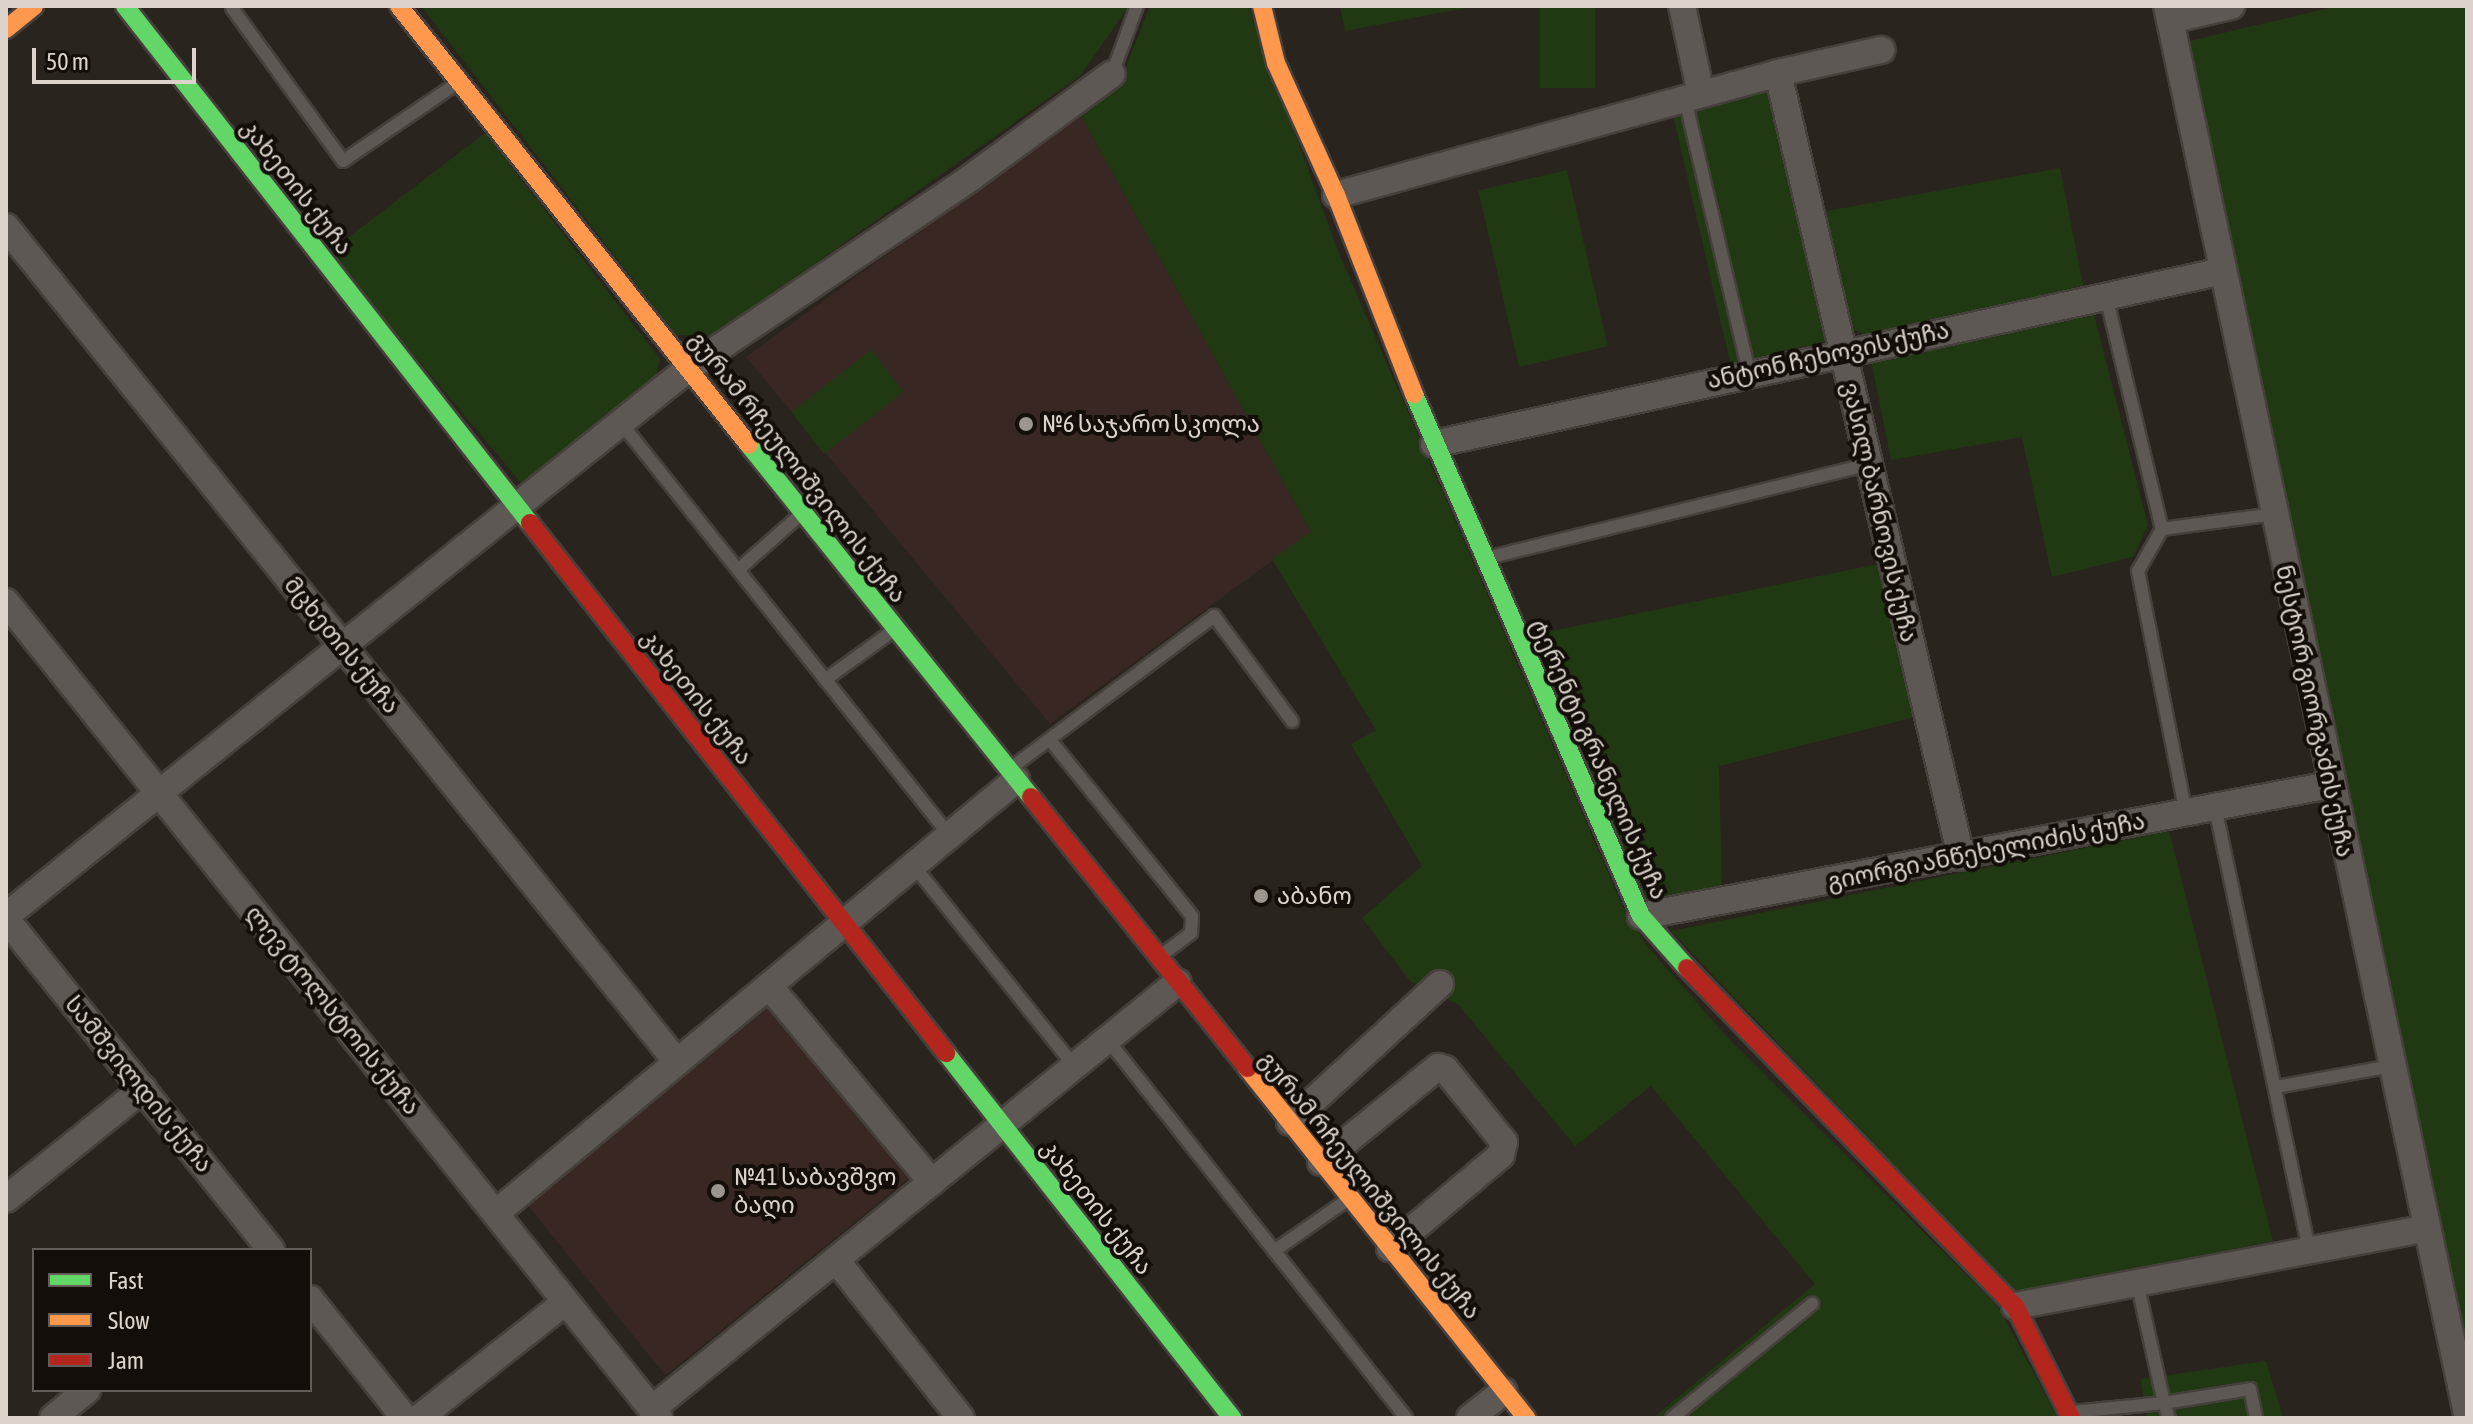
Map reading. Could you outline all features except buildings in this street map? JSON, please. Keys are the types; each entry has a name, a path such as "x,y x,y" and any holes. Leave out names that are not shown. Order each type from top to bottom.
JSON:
{"street":[{"path":"6,29 34,6"},
{"name":"კახეთის ქუჩა","path":"125,6 1232,1418"},
{"name":"გურამ რჩეულიშვილის ქუჩა","path":"399,6 1290,1122 1326,1157 1350,1198 1396,1243 1526,1418"},
{"name":"ტერენტი გრანელის ქუჩა","path":"1262,6 1276,63 1336,195 1434,444 1641,916 1708,992 2015,1306 2070,1415"},
{"path":"1682,6 1693,96"},
{"path":"2168,13 2231,6"},
{"name":"ნესტორ გიორგაძის ქუჩა","path":"2168,13 2330,785 2467,1414"},
{"path":"1336,195 1778,73 1881,50"},
{"name":"ვასილ ბარნოვის ქუჩა","path":"1778,73 1961,857"},
{"path":"6,917 161,796 689,368 969,179 1112,74"},
{"name":"მცხეთის ქუჩა","path":"6,227 677,1062"},
{"name":"ანტონ ჩეხოვის ქუჩა","path":"1434,444 1749,372 2223,271"},
{"name":"ლევ ტოლსტოის ქუჩა","path":"6,602 496,1213 564,1303 656,1414"},
{"path":"496,1213 950,836 1012,775"},
{"name":"გიორგი ანწეხელიძის ქუჩა","path":"1641,916 2330,785"},
{"name":"სამშვილდის ქუჩა","path":"6,917 266,1248"},
{"path":"656,1414 836,1260 1178,982"},
{"path":"1290,1122 1440,984"},
{"path":"769,986 932,1182"},
{"path":"1445,1069 1506,1148 1396,1243 1326,1157 1430,1071 1445,1069"},
{"path":"6,1199 143,1089"},
{"path":"2015,1306 2426,1228"},
{"path":"836,1260 961,1418"},
{"path":"312,1302 405,1418"},
{"path":"419,1418 564,1303"},
{"path":"1470,1418 1504,1391"},
{"path":"53,1418 85,1392"}],"lane":[{"path":"1112,74 1137,6"},
{"path":"232,8 343,161 459,82"},
{"path":"1693,96 1749,372"},
{"path":"2106,296 2162,529 2138,571 2186,813"},
{"path":"621,423 950,836"},
{"path":"1484,559 1869,464"},
{"path":"738,570 803,512"},
{"path":"2162,529 2274,514"},
{"path":"1012,775 1050,740 1214,616 1292,721"},
{"path":"825,680 896,629"},
{"path":"1050,740 1192,916 1191,933 1159,958"},
{"path":"2215,807 2309,1250"},
{"path":"914,866 1074,1066"},
{"path":"1107,1039 1406,1418"},
{"path":"2276,1087 2391,1066"},
{"path":"1274,1251 1350,1198"},
{"path":"2137,1282 2169,1418"},
{"path":"1672,1418 1812,1304"},
{"path":"2070,1415 2250,1389 2256,1418"}],"shaded area":[{"name":"№6 საჯარო სკოლა","path":"1080,114 1311,532 1050,724 746,357"},
{"name":"№41 საბავშვო ბაღი","path":"767,1005 908,1179 665,1375 525,1201"}],"green space":[{"path":"421,6 1129,6 1080,76 713,336 676,335"},
{"path":"1150,6 1248,6 1338,251 1622,905 1647,946 1728,1038 1997,1305 2058,1418 1653,1418 1815,1284 1651,1086 1575,1146 1458,1004 1410,981 1362,918 1422,866 1351,744 1376,730 1272,559 1311,532 1080,114 1119,85"},
{"path":"1340,6 1476,6 1345,31"},
{"path":"1540,6 1595,6 1595,88 1540,88"},
{"path":"2338,6 2467,6 2467,1354 2185,42"},
{"path":"1768,91 1826,341 1730,363 1673,113"},
{"path":"485,133 660,359 656,376 523,485 328,253"},
{"path":"2060,168 2084,289 1869,336 1854,330 1822,212"},
{"path":"1567,170 1608,346 1519,367 1478,190"},
{"path":"2093,311 2148,525 2133,557 2052,577 2022,437 1891,460 1871,360"},
{"path":"871,350 904,392 824,454 791,412"},
{"path":"1883,563 1915,717 1719,766 1722,891 1648,903 1532,635"},
{"path":"2169,831 2273,1241 2016,1293 1671,931"},
{"path":"2266,1361 2283,1418 2146,1418 2141,1379"}],"traffic: fast":[{"path":"125,6 530,523"},
{"path":"1414,394 1641,916 1687,968"},
{"path":"749,445 1031,797"},
{"path":"946,1053 1232,1418"}],"traffic: slow":[{"path":"6,29 34,6"},
{"path":"399,6 749,445"},
{"path":"1262,6 1276,63 1336,195 1414,394"},
{"path":"1247,1068 1526,1418"}],"traffic: jam":[{"path":"530,523 946,1053"},
{"path":"1031,797 1247,1068"},
{"path":"1687,968 2015,1306 2071,1418"}],"place":[{"name":"№6 საჯარო სკოლა","path":"1026,424"},
{"name":"აბანო","path":"1261,896"},
{"name":"№41 საბავშვო ბაღი","path":"718,1191"}]}
